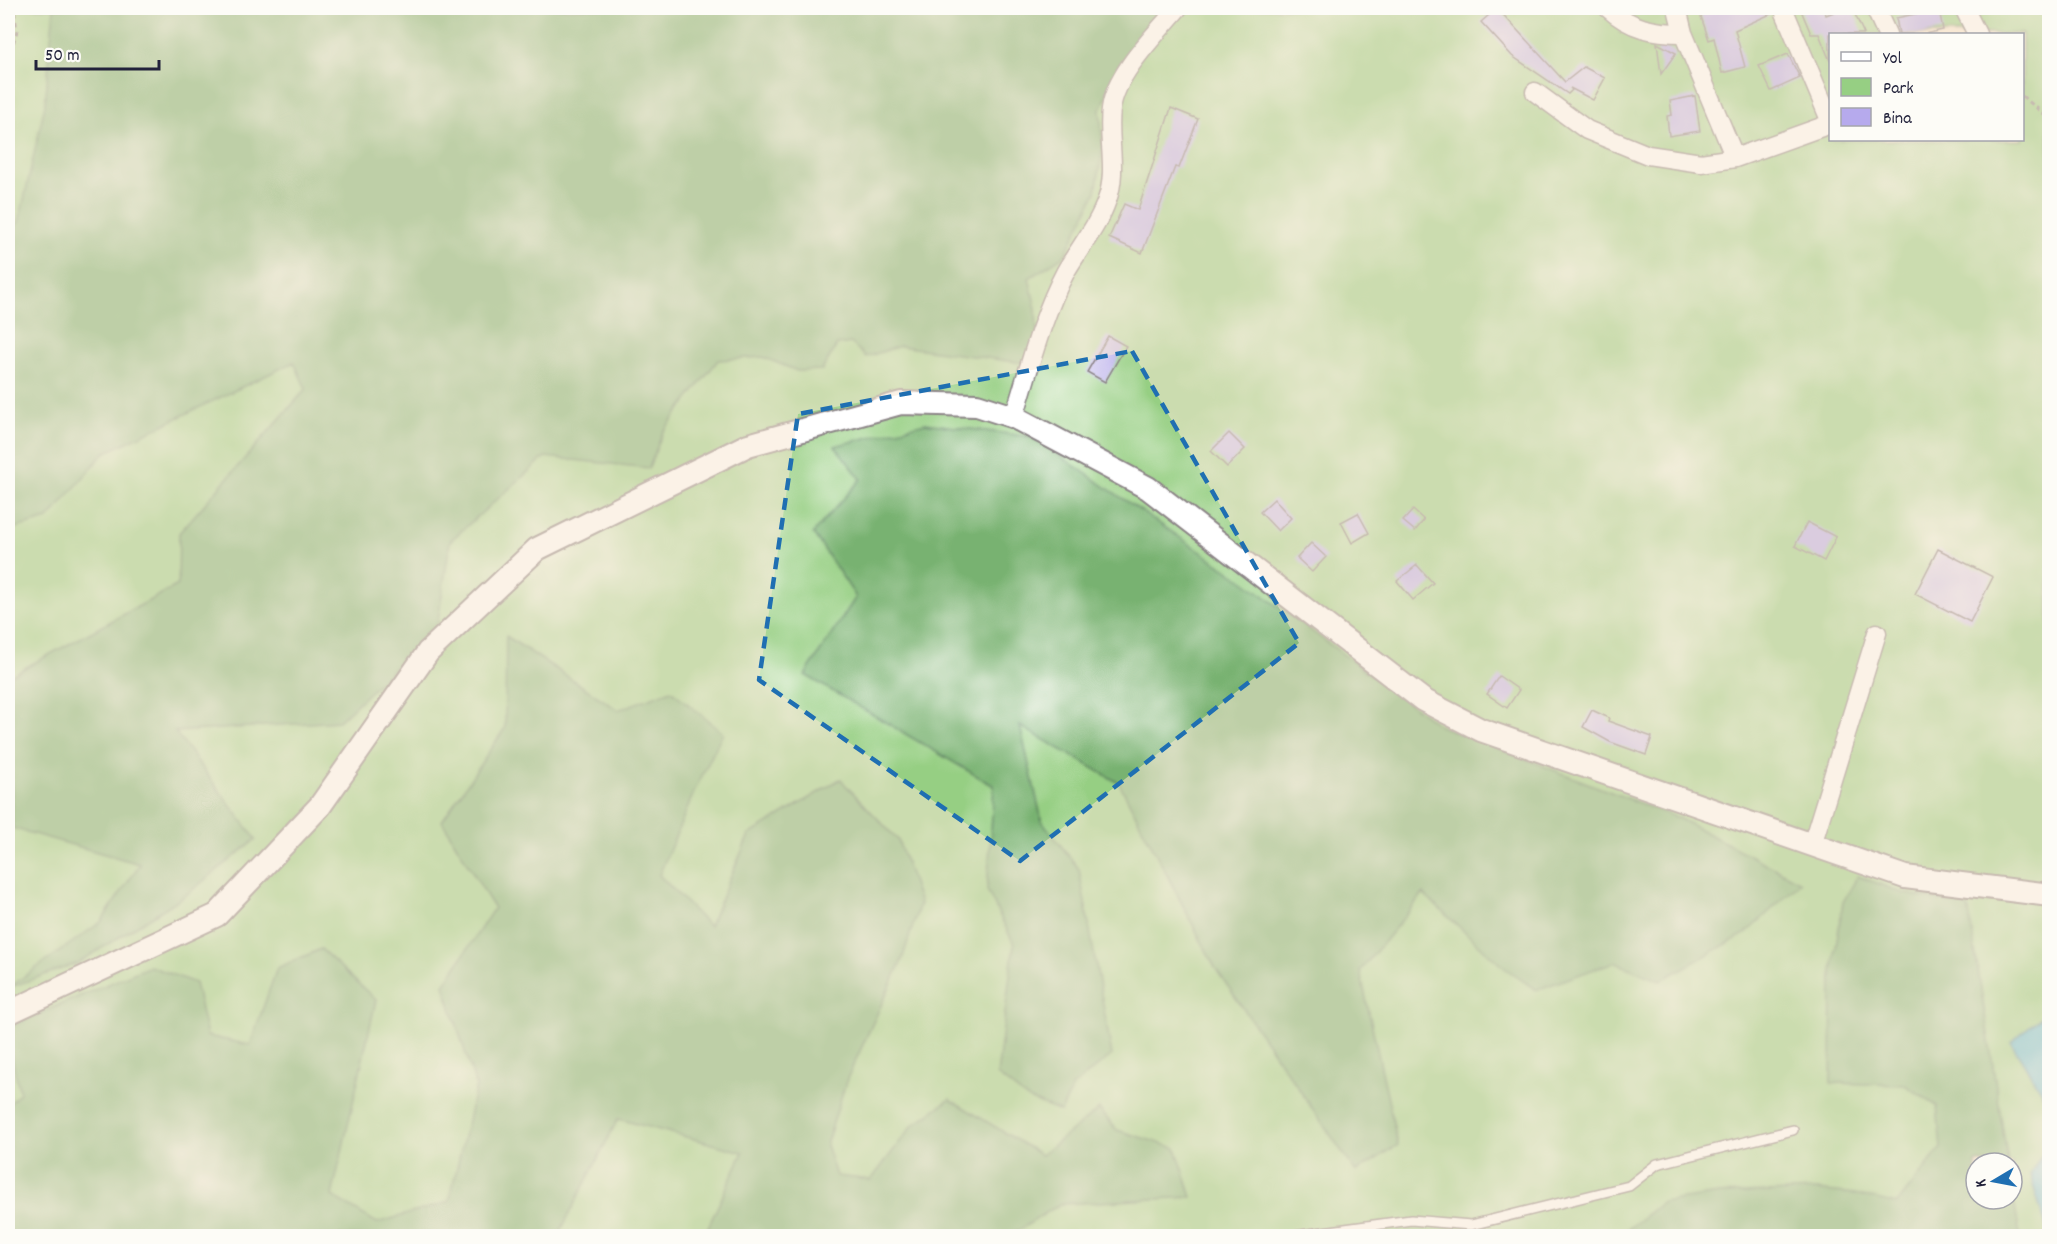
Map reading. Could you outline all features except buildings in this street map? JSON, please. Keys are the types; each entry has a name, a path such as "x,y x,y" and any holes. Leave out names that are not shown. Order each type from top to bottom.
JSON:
{"street":[{"path":"1014,417 1066,271 1082,248 1107,201 1113,178 1111,108 1127,70 1178,8"},
{"path":"1608,8 1616,15 1653,33 1683,33"},
{"path":"1677,8 1683,33 1735,158"},
{"path":"1783,8 1829,120"},
{"path":"1875,8 1887,33"},
{"path":"1964,8 1976,33"},
{"path":"1534,92 1587,130 1648,155 1701,163 1735,158 1829,122"},
{"path":"8,1012 217,915 320,806 428,652 537,549 748,445 901,403 977,405 1014,417 1148,488 1423,700 1481,730 1905,877 2049,895"},
{"path":"1812,845 1877,633"}],"lane":[{"path":"1293,1236 1411,1220 1471,1225 1629,1186 1657,1164 1793,1130"}],"path":[{"path":"8,60 17,31 14,8"},
{"path":"2024,98 2049,119"}],"highlighted area":[{"path":"1132,351 1299,643 1020,861 759,680 798,414"}],"green space":[{"path":"8,8 2049,8 2049,1236 8,1236"},
{"path":"54,8 1166,8 1129,53 1100,110 1103,148 1096,192 1065,255 1029,278 1036,309 1037,340 1023,363 900,346 866,357 851,343 837,345 822,370 797,371 763,357 718,360 663,432 649,468 545,457 450,541 437,628 339,721 175,732 256,839 186,895 78,963 8,988 101,922 140,864 12,828 11,777 8,772 8,677 178,585 179,533 306,389 294,362 104,453 48,519 8,530 8,230 19,222 45,105"},
{"path":"925,423 1032,437 1244,581 1440,726 1678,818 1801,882 1745,934 1660,981 1614,962 1536,990 1502,966 1423,894 1360,971 1398,1145 1356,1172 1216,969 1119,783 1020,726 1042,821 1079,869 1112,1055 1073,1086 1061,1112 1028,1099 997,1075 1014,944 987,890 994,786 805,675 856,597 813,533 861,479 835,446"},
{"path":"506,636 618,710 671,690 723,733 695,790 659,875 709,926 749,835 840,779 898,840 920,903 902,960 847,1079 826,1145 836,1176 871,1180 912,1126 950,1099 1041,1155 1099,1109 1117,1130 1176,1148 1192,1197 1060,1204 1010,1236 704,1236 743,1152 618,1119 558,1236 8,1236 8,1105 20,1093 8,1043 8,1027 150,966 195,983 207,1036 250,1045 277,968 321,949 376,1000 332,1196 377,1223 449,1202 476,1086 444,985 494,908 442,821 505,728"},
{"path":"1858,876 1903,893 1968,906 2006,1151 1964,1151 1964,1211 2016,1211 2020,1236 1619,1236 1663,1202 1719,1194 1817,1190 1855,1194 1897,1204 1941,1148 1937,1106 1905,1085 1831,1083 1832,971 1843,902"}],"water":[{"path":"2048,1011 2050,1012 2049,1105 2011,1042"},
{"path":"2049,1143 2049,1236 2030,1175"}]}
